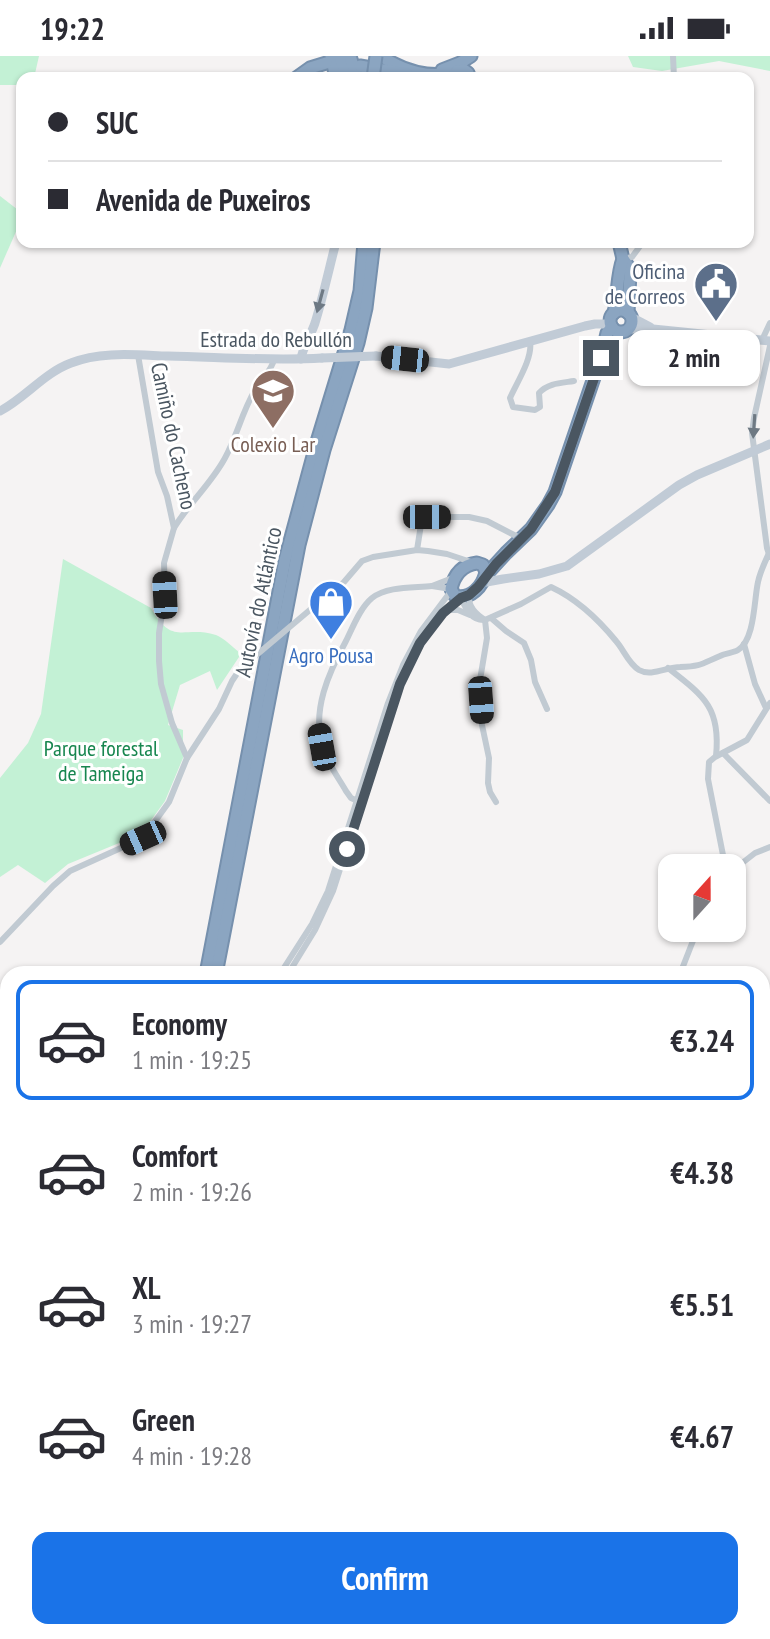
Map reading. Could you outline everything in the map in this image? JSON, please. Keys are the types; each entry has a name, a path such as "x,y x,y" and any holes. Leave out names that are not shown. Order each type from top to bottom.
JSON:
{"highway":[{"path":"308,56 314,61 326,61"},
{"path":"350,56 358,72"},
{"path":"379,56 409,72"},
{"path":"429,72 449,68 471,56"},
{"path":"303,72 326,61"},
{"name":"Autovía do Atlántico","path":"208,966 285,560 351,330 360,291 362,248"},
{"name":"Autovía do Atlántico","path":"218,966 299,545 324,450 358,343 373,248"},
{"path":"458,587 522,539 541,517 555,492 607,333 621,322 630,273 620,248"},
{"path":"458,587 484,570"}],"street":[{"path":"301,359 314,325 334,248"},
{"path":"623,259 632,257 639,248"},
{"name":"Estrada do Rebullón","path":"0,411 49,375 71,363 98,357 138,355 272,364 301,359 376,356 449,364 595,324 621,322 653,329 767,342"},
{"path":"447,610 458,610 478,620 488,619 551,587 578,603 619,643 628,660 648,673 702,666 739,650 754,618 758,582 769,555 752,433 770,355 767,342 770,323"},
{"path":"530,342 531,350 510,398 513,407 535,410 540,407 539,393 543,387 574,381"},
{"name":"Camiño do Cacheno","path":"138,355 158,472 174,528 164,563 165,595 159,633 159,661 172,723 187,758"},
{"path":"174,528 224,460 240,418 272,364"},
{"path":"0,942 70,871 143,838 169,802 187,758 219,709 240,669 344,582 362,561 417,550 438,552 502,578 539,574 567,566 679,485 770,444"},
{"path":"417,550 419,525 422,518 427,517 469,517 487,521 522,539"},
{"path":"288,966 321,908 400,684 427,632 447,610 458,587 460,562 455,557"},
{"path":"484,570 502,578"},
{"path":"432,586 458,587"},
{"path":"359,802 346,791 322,747 320,715 333,664 372,598 392,590 458,587"},
{"path":"458,587 472,617"},
{"path":"458,587 477,614 524,643 535,682 547,709"},
{"path":"290,966 321,920 333,891 388,703 403,665 421,631 458,587"},
{"path":"488,619 480,680 482,725 489,758 488,783 496,802"},
{"path":"723,854 707,770 709,762 747,740 768,706 755,684 744,644"},
{"path":"668,668 708,704 719,735 720,754 770,801"},
{"path":"746,860 770,847"},
{"path":"683,966 693,942"}],"green space":[{"path":"0,56 39,56 35,72 16,72 16,85 0,85"},
{"path":"628,56 770,56 770,71 719,61 662,71 633,67"},
{"path":"0,196 16,208 16,232 0,268"},
{"name":"Parque forestal de Tameiga","path":"63,559 151,608 159,620 173,631 216,635 241,654 217,690 210,671 180,685 168,725 183,730 183,758 165,801 141,834 68,864 45,883 18,865 0,877 0,778 28,743 41,714"}],"place":[{"name":"Oficina de Correos","path":"716,323"},
{"name":"Colexio Lar","path":"273,430"},
{"name":"Agro Pousa","path":"331,641"}],"route":[{"path":"347,849 400,684 414,655 435,622 478,587 541,517 555,492 601,358"}]}
